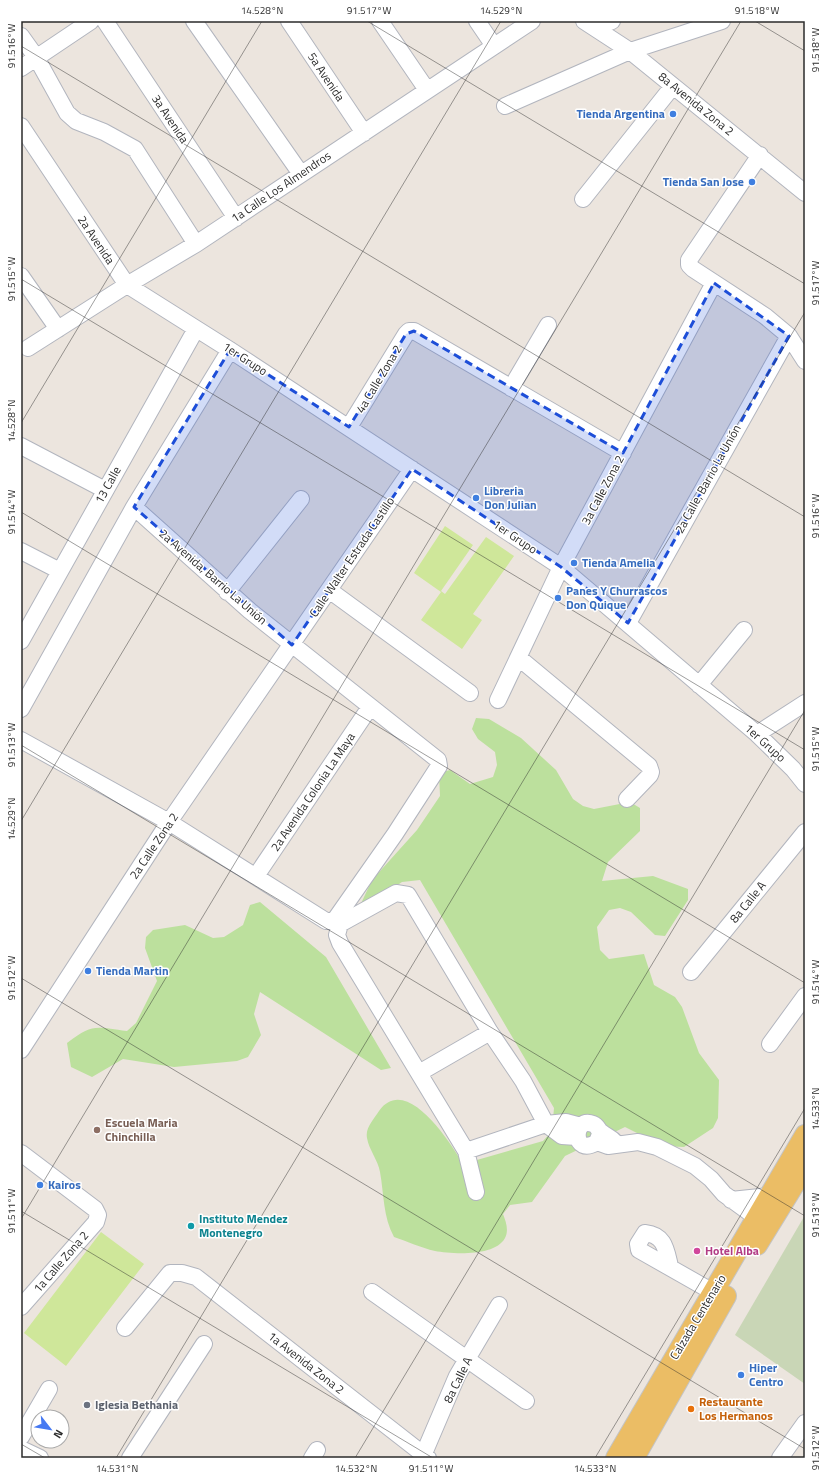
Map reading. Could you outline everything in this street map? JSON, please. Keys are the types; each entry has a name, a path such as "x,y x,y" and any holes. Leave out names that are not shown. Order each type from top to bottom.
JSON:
{"main road":[{"name":"Calzada Centenario","path":"616,1458 805,1136"},
{"name":"Calzada Centenario","path":"634,1458 744,1265 805,1168"}],"street":[{"path":"21,68 91,21"},
{"name":"3a Avenida","path":"105,21 236,218"},
{"path":"194,21 301,174"},
{"name":"5a Avenida","path":"289,21 364,133"},
{"path":"380,21 427,90"},
{"path":"477,21 494,46"},
{"name":"1a Calle Los Almendros","path":"28,348 127,285 196,244 532,21"},
{"path":"589,24 612,21"},
{"path":"505,106 630,52 722,21"},
{"name":"8a Avenida Zona 2","path":"589,24 630,52 760,155 805,193"},
{"path":"21,36 36,57 68,113 76,121 104,132 135,150 196,244"},
{"path":"583,200 673,86"},
{"name":"2a Avenida","path":"21,126 127,285 196,329"},
{"path":"760,155 689,260 689,265 765,316 790,336 805,361"},
{"path":"21,276 58,329"},
{"name":"3a Calle Zona 2","path":"498,700 561,567 714,283"},
{"path":"548,325 511,388 622,453"},
{"name":"1er Grupo","path":"196,329 412,468 561,567 757,734 793,769 805,784"},
{"name":"13 Calle","path":"21,641 196,329"},
{"name":"4a Calle Zona 2","path":"349,427 410,331 414,331 511,388"},
{"name":"2a Calle, Barrio La Unión","path":"628,623 790,336"},
{"path":"21,709 134,507 230,350"},
{"path":"21,446 105,490"},
{"name":"Calle Walter Estrada Castillo","path":"292,646 412,468"},
{"path":"227,592 301,499"},
{"name":"2a Avenida, Barrio La Unión","path":"134,507 227,592 292,646 438,760 439,766 395,834 334,921 326,921 256,876"},
{"path":"21,551 60,571"},
{"path":"329,590 470,693"},
{"path":"699,685 744,630"},
{"name":"2a Calle Zona 2","path":"21,1050 169,822 292,646"},
{"path":"519,658 648,766 652,772 627,798"},
{"path":"757,734 805,703"},
{"name":"2a Avenida Colonia La Maya","path":"256,876 370,707"},
{"path":"21,740 169,822 256,876"},
{"name":"8a Calle A","path":"691,972 805,832"},
{"path":"476,1192 466,1151 340,943 337,935 340,924 396,893 408,895 490,1032 523,1081 546,1124 562,1136 579,1131 580,1142 586,1146 592,1146 599,1137 608,1146 638,1142 664,1150 695,1166 711,1179 717,1188 731,1200 757,1218"},
{"path":"770,1044 805,996"},
{"path":"419,1073 490,1032"},
{"path":"466,1151 546,1124"},
{"name":"1a Calle Zona 2","path":"21,1153 95,1209 98,1215 96,1222 21,1307"},
{"path":"731,1200 770,1196"},
{"path":"670,1266 675,1271 713,1292"},
{"name":"1a Avenida Zona 2","path":"125,1328 170,1273 182,1273 196,1277 425,1457"},
{"path":"372,1292 526,1400"},
{"name":"8a Calle A","path":"425,1457 457,1376 499,1305"},
{"path":"130,1458 204,1344"},
{"path":"21,1437 49,1389"},
{"path":"780,1458 805,1423"},
{"path":"21,1449 40,1458"}],"highlighted area":[{"path":"714,283 789,336 628,623 561,567 412,469 292,645 134,507 230,350 349,427 406,334 414,331 623,453"}],"green space":[{"path":"445,526 473,545 441,591 445,594 486,537 514,556 473,614 482,620 462,649 421,620 441,592 414,573"},
{"path":"476,718 489,719 521,738 556,770 573,799 583,806 594,809 630,802 640,808 640,831 608,862 602,881 653,876 688,889 688,900 665,936 655,935 631,912 620,908 609,910 597,927 600,950 609,959 644,954 654,985 675,997 682,1007 699,1053 719,1080 718,1118 713,1128 684,1147 663,1146 625,1127 565,1156 532,1202 510,1205 503,1214 507,1232 505,1238 500,1244 483,1251 473,1253 452,1253 430,1250 394,1237 390,1229 384,1205 379,1168 367,1138 367,1131 372,1120 390,1101 402,1100 414,1105 438,1128 463,1164 543,1141 552,1131 554,1108 420,880 402,882 357,912 372,880 417,830 440,796 439,773 450,770 470,784 493,777 497,765 495,752 478,739 472,729"},
{"path":"260,902 326,957 391,1068 381,1070 260,992 254,1014 261,1035 248,1057 237,1061 174,1067 123,1059 92,1077 71,1067 67,1043 83,1032 95,1028 108,1028 127,1031 136,1023 157,981 145,948 146,937 153,930 185,925 213,938 224,937 243,925 250,905"},
{"path":"805,1215 805,1384 735,1335"},
{"path":"101,1232 144,1264 66,1366 24,1333"}],"place":[{"name":"Tienda Argentina","path":"673,114"},
{"name":"Tienda San Jose","path":"752,182"},
{"name":"Libreria Don Julian","path":"476,498"},
{"name":"Tienda Amelia","path":"574,563"},
{"name":"Panes Y Churrascos Don Quique","path":"558,598"},
{"name":"Tienda Martin","path":"88,971"},
{"name":"Escuela Maria Chinchilla","path":"97,1130"},
{"name":"Kairos","path":"40,1185"},
{"name":"Instituto Mendez Montenegro","path":"191,1226"},
{"name":"Hotel Alba","path":"697,1251"},
{"name":"Hiper Centro","path":"741,1375"},
{"name":"Iglesia Bethania","path":"87,1405"},
{"name":"Restaurante Los Hermanos","path":"691,1409"}]}
